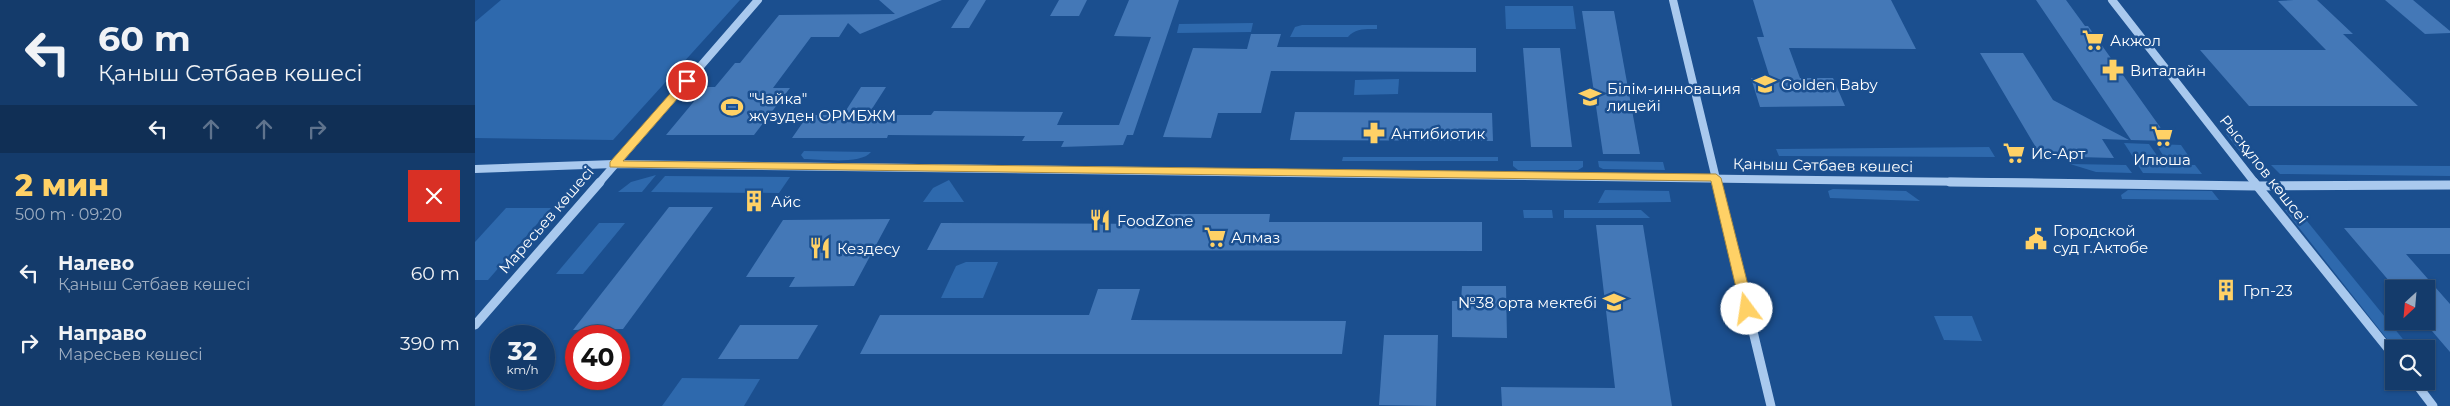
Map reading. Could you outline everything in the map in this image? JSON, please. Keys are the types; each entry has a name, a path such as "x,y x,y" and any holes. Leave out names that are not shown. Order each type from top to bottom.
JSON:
{"street":[{"name":"Маресьев көшесі","path":"475,325 613,164 758,0"},
{"path":"1673,0 1771,406"},
{"name":"Рысқұлов көшсеі","path":"2112,0 2257,186 2385,345"},
{"name":"Қаныш Сәтбаев көшесі","path":"475,169 613,164 2257,186 2450,185"},
{"path":"2421,390 2433,406"}],"shaded area":[{"path":"501,0 740,0 613,140 475,138 475,22"},
{"path":"1505,6 1573,6 1576,29 1506,29"},
{"path":"1253,23 1251,32 1177,33 1179,24"},
{"path":"1302,25 1377,25 1377,29 1365,29 1348,37 1290,37 1295,27"},
{"path":"1399,79 1398,94 1354,95 1355,80"},
{"path":"2231,128 2256,158 2245,158 2226,134"},
{"path":"2124,143 2149,144 2158,157 2133,157"},
{"path":"2156,144 2181,145 2190,158 2164,157"},
{"path":"1989,147 1995,157 1779,156 1776,149"},
{"path":"804,151 871,152 859,159 840,160 804,159 801,155"},
{"path":"1343,157 1498,157 1498,161 1342,161"},
{"path":"1513,161 1583,161 1583,167 1578,170 1518,170 1513,166"},
{"path":"1598,161 1663,162 1665,170 1603,169 1599,167"},
{"path":"2070,164 2126,165 2132,173 2096,172"},
{"path":"2137,164 2195,165 2202,174 2143,173"},
{"path":"2271,165 2450,166 2450,176 2280,174"},
{"path":"656,175 642,192 618,192 631,182"},
{"path":"665,176 790,177 779,193 651,192"},
{"path":"949,180 964,202 923,202 933,188"},
{"path":"1833,189 1906,191 1920,201 1830,198 1828,191"},
{"path":"1605,190 1669,191 1671,202 1598,203"},
{"path":"2128,190 2212,191 2219,200 2122,199 2121,195"},
{"path":"506,208 551,208 488,280 475,280 475,242"},
{"path":"1523,210 1552,210 1553,218 1524,218"},
{"path":"1564,210 1641,210 1650,218 1564,218"},
{"path":"2285,210 2298,210 2385,317 2385,330 2396,330 2404,340 2388,340"},
{"path":"599,223 625,223 583,274 556,274"},
{"path":"966,262 998,262 983,298 941,298 956,266"},
{"path":"1934,316 1972,316 1982,341 1944,340"},
{"path":"682,378 760,379 744,406 662,406"}],"building":[{"path":"879,0 942,0 860,34 848,23 839,37 811,37 773,88 790,88 754,135 666,135 706,87 715,87 735,63 740,63 779,15 895,14"},
{"path":"969,0 986,0 969,28 951,28"},
{"path":"1059,0 1087,0 1079,16 1050,16"},
{"path":"1129,0 1179,0 1133,135 1127,135 1123,145 1061,147 1064,141 1022,141 1025,136 888,135 887,138 792,138 808,115 843,115 861,87 886,87 868,115 931,115 934,111 1063,112 1057,125 1119,125 1151,37 1114,36"},
{"path":"1753,0 1891,0 1916,49 1789,48 1800,78 1833,78 1845,106 1760,107 1751,78 1770,78 1757,37 1764,37"},
{"path":"2036,0 2066,0 2085,26 2088,26 2170,141 2131,140"},
{"path":"2317,0 2353,34 2343,34 2418,106 2249,106 2200,50 2326,50 2278,1"},
{"path":"2385,0 2413,0 2450,33 2425,34"},
{"path":"1582,11 1614,11 1640,154 1603,154"},
{"path":"1251,34 1281,34 1277,47 1476,48 1476,72 1271,71 1261,113 1218,113 1211,138 1163,137 1193,48 1247,49"},
{"path":"1523,48 1560,48 1572,147 1531,147"},
{"path":"1980,53 2023,53 2053,100 2129,140 2102,139 2114,158 2041,156"},
{"path":"1295,112 1492,113 1493,141 1290,140"},
{"path":"669,207 713,207 626,325 577,325"},
{"path":"1170,214 1270,214 1269,222 1482,222 1482,251 927,250 941,223 1167,224"},
{"name":"Кездесу","path":"890,219 854,286 789,287 795,277 746,277 783,220"},
{"path":"1596,225 1643,225 1672,406 1502,406 1501,387 1615,388"},
{"path":"2344,228 2450,228 2450,254 2406,254 2429,280 2388,280"},
{"path":"1462,286 1506,286 1507,338 1452,337 1452,301 1461,301"},
{"path":"2435,287 2450,304 2450,352 2431,330 2435,330"},
{"path":"1098,289 1140,289 1131,320 1346,321 1342,354 860,354 880,315 1089,315"},
{"path":"740,325 818,325 798,359 718,359"},
{"path":"1384,335 1438,335 1436,406 1379,405"}],"place":[{"name":"Акжол","path":"2093,40"},
{"name":"Виталайн","path":"2113,70"},
{"name":"Golden Baby","path":"1765,84"},
{"name":"Білім-инновация лицейі","path":"1590,97"},
{"name":"\"Чайка\" жүзуден ОРМБЖМ","path":"732,107"},
{"name":"Антибиотик","path":"1374,133"},
{"name":"Илюша","path":"2162,136"},
{"name":"Ис-Арт","path":"2014,153"},
{"name":"Айс","path":"754,201"},
{"name":"FoodZone","path":"1100,220"},
{"name":"Алмаз","path":"1215,237"},
{"name":"Городской суд г.Актобе","path":"2036,239"},
{"name":"Кездесу","path":"820,248"},
{"name":"Грп-23","path":"2226,290"},
{"name":"№38 орта мектебі","path":"1614,302"}],"route":[{"path":"687,81 613,164 1716,178 1747,309"}]}
